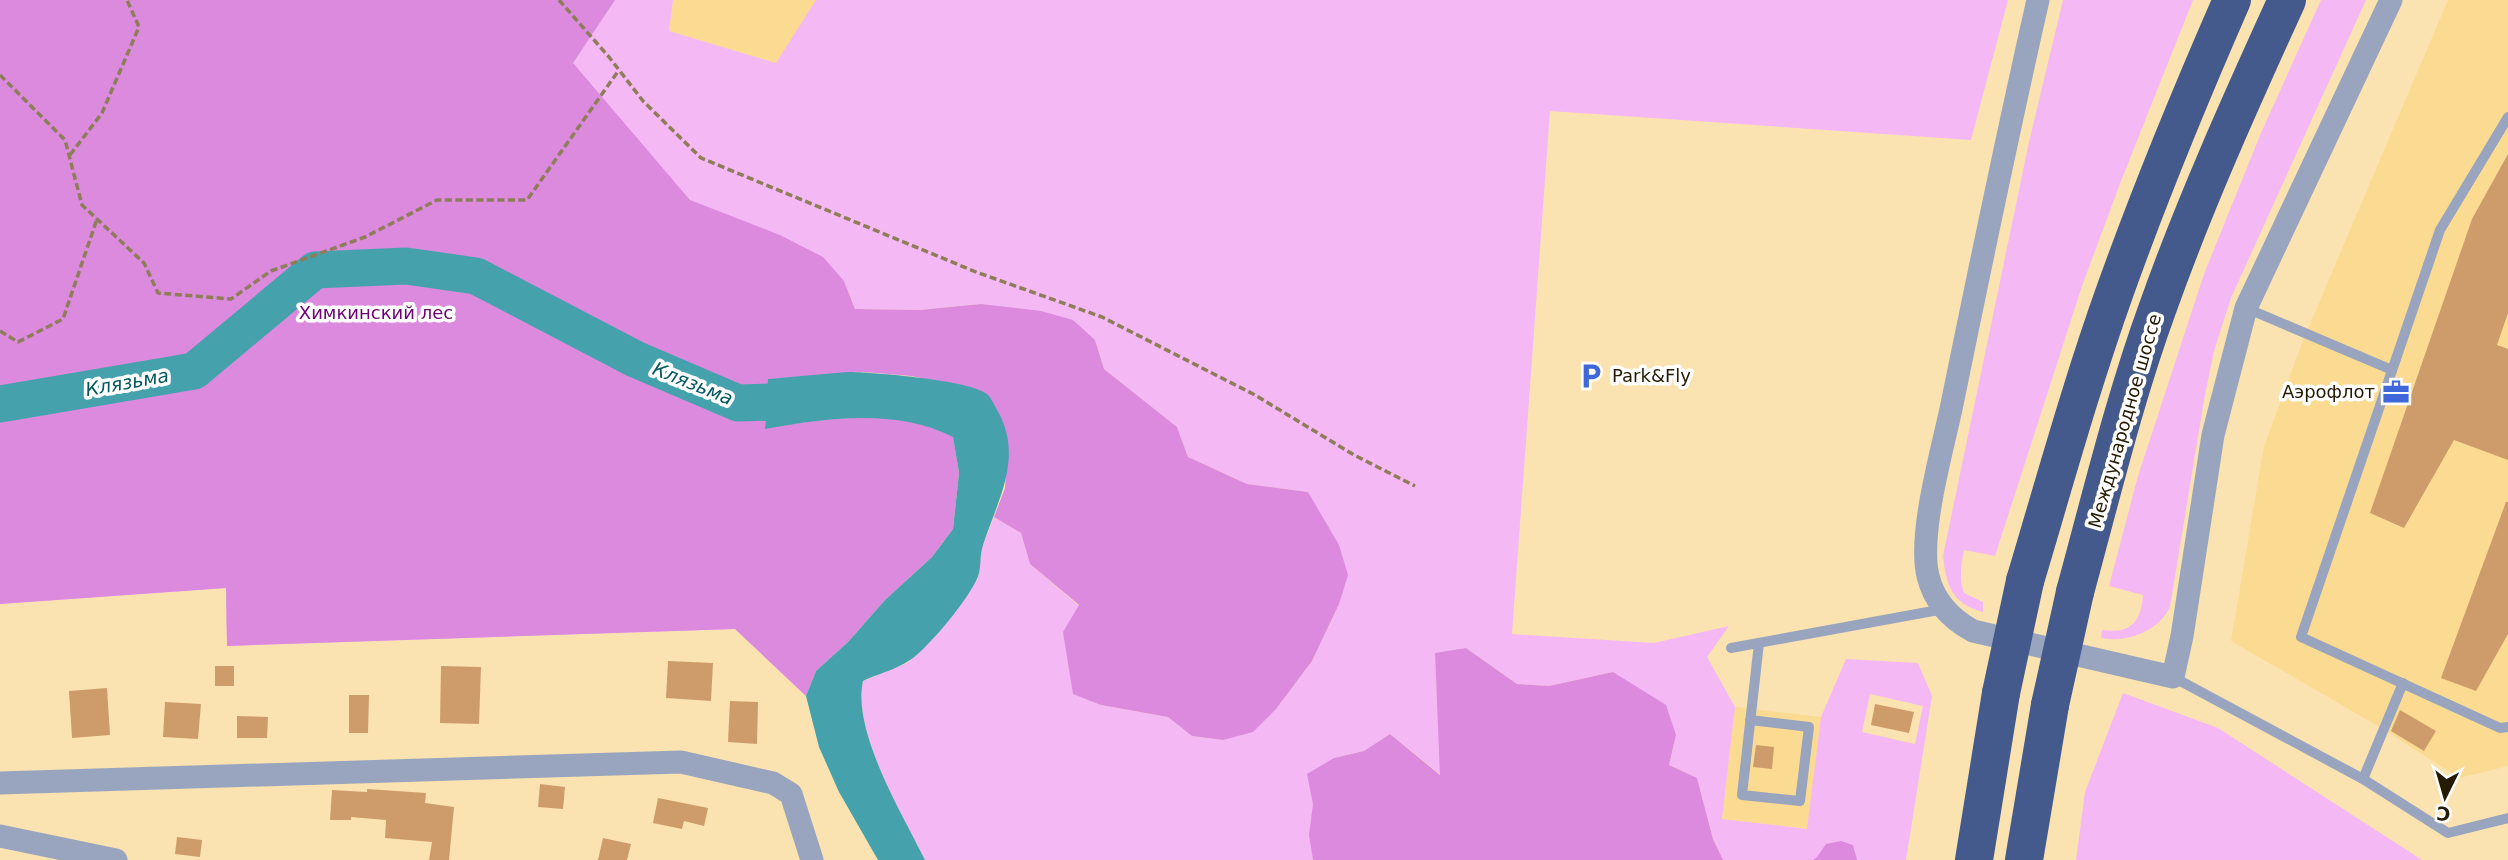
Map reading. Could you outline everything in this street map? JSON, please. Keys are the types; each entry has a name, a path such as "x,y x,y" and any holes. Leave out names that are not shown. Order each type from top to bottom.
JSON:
{"highway":[{"path":"1974,860 2001,694 2025,581 2077,404 2151,192 2232,0"},
{"name":"Международное шоссе","path":"2024,860 2050,705 2075,592 2157,308 2240,102 2287,0"}],"street":[{"path":"2038,0 2001,162 1930,511 1927,573 1933,592 1944,609 1957,622 1973,631 2173,677 2182,636 2213,435 2246,308 2391,0"},
{"path":"0,783 681,762 773,783 791,794 812,860"},
{"path":"0,836 116,860"}],"lane":[{"path":"2508,117 2440,230 2301,637 2500,729 2508,727"},
{"path":"2246,308 2392,370"},
{"path":"1731,648 1944,609"},
{"path":"1751,720 1809,727 1800,801 1742,794 1759,643"},
{"path":"2173,677 2363,779 2448,833 2508,818"},
{"path":"2363,779 2403,683"}],"path":[{"path":"69,156 102,113 139,27 127,0"},
{"path":"559,0 643,102 701,158 976,272 1102,317 1255,395 1354,455 1415,486"},
{"path":"0,75 65,140 82,205 144,263 158,293 231,299 271,271 365,237 437,200 527,200 619,70"},
{"path":"0,331 18,342 63,319 97,219"}],"shaded area":[{"path":"673,0 816,0 777,63 669,31"},
{"name":"Аэрофлот","path":"2448,0 2508,0 2508,766 2459,778 2383,729 2231,641 2264,446 2304,338"},
{"path":"1735,707 1821,717 1808,829 1722,819"}],"green space":[{"path":"0,0 673,0 669,31 776,63 816,0 2008,0 1971,140 1550,111 1512,634 1654,643 1729,626 1707,657 1735,707 1722,819 1807,829 1821,717 1846,659 1918,663 1932,696 1906,860 1723,860 1713,839 1697,778 1669,765 1676,735 1613,672 1549,686 1517,684 1466,648 1435,654 1441,775 1390,734 1364,751 1334,758 1312,818 1313,860 925,860 892,796 872,748 865,725 863,681 907,663 919,653 961,604 978,578 982,547 994,517 1021,533 1030,564 1079,606 1101,705 1168,717 1192,736 1223,740 1276,709 1312,661 1339,604 1308,492 1247,484 1188,457 1177,427 1104,369 1095,340 981,304 919,310 855,309 844,281 816,671 806,696 735,629 227,646 226,588 0,604","holes":["1870,694 1923,706 1915,744 1862,732"]},
{"name":"Химкинский лес","path":"0,0 615,0 573,63 690,200 780,235 823,257 844,281 855,309 919,310 981,304 1041,311 1073,320 1095,340 1104,369 1177,427 1188,457 1247,484 1308,492 1339,545 1348,575 1339,604 1312,661 1276,709 1253,732 1223,740 1192,736 1168,717 1101,705 1073,694 1063,632 1079,605 1030,564 1021,533 994,517 1005,488 1008,441 941,382 911,376 863,372 769,379 765,428 847,418 891,418 928,425 953,436 959,473 953,529 932,557 885,600 848,642 816,671 806,696 735,629 227,646 226,588 0,604"},
{"path":"2063,0 2193,0 2082,286 1995,556 1964,550 1961,582 1964,593 1983,602 1983,612 1964,604 1952,592 1943,556 2029,142"},
{"path":"2321,0 2366,0 2231,298 2214,351 2204,400 2170,607 2158,623 2140,634 2121,639 2101,638 2102,630 2120,630 2133,624 2140,612 2143,595 2109,586 2138,476 2204,274 2261,133"},
{"path":"1466,648 1517,684 1549,686 1613,672 1666,705 1676,735 1669,765 1697,778 1713,839 1723,860 1313,860 1309,835 1313,804 1307,774 1334,758 1364,751 1390,734 1440,775 1435,653"},
{"path":"2123,693 2218,728 2422,860 2076,860 2085,792"},
{"path":"1841,841 1853,845 1857,860 1813,860 1826,844"}],"water":[{"path":"847,372 943,381 979,390 988,395 993,403 1004,426 1008,443 1006,477 983,545 978,577 971,590 942,628 914,657 900,666 863,681 865,724 872,748 892,796 925,860 878,860 839,792 819,747 806,696 816,671 848,642 885,600 932,557 953,529 959,473 953,437 908,422 836,419 765,429 768,379"}],"building":[{"path":"2508,154 2508,313 2497,345 2508,349 2508,460 2454,440 2404,528 2370,513 2472,219"},
{"path":"2506,502 2508,634 2476,691 2441,678"},
{"path":"668,661 713,663 711,701 666,698"},
{"path":"215,666 234,666 234,686 215,686"},
{"path":"441,666 481,667 479,724 440,723"},
{"path":"107,688 110,735 72,738 69,691"},
{"path":"349,695 369,695 368,733 349,733"},
{"path":"730,701 758,702 757,744 728,742"},
{"path":"165,702 201,704 198,739 163,737"},
{"path":"1875,704 1914,712 1909,733 1871,725"},
{"path":"2400,710 2436,731 2424,751 2391,731"},
{"path":"237,716 268,717 267,738 237,738"},
{"path":"1756,745 1774,747 1772,769 1753,767"},
{"path":"540,784 565,787 563,809 538,807"},
{"path":"367,789 426,793 425,803 454,807 449,860 429,860 432,842 385,838 386,820 351,817 351,820 330,820 332,790 367,792"},
{"path":"658,798 708,808 704,826 684,821 682,829 653,823"},
{"path":"177,837 202,840 200,857 175,854"},
{"path":"603,838 631,844 627,860 598,860"}],"waterway":[{"name":"Клязьма","path":"0,404 194,371 315,270 406,266 476,276 635,359 738,403 815,401"}],"place":[{"name":"Park&Fly","path":"1591,376"},
{"name":"Аэрофлот","path":"2396,392"}]}
